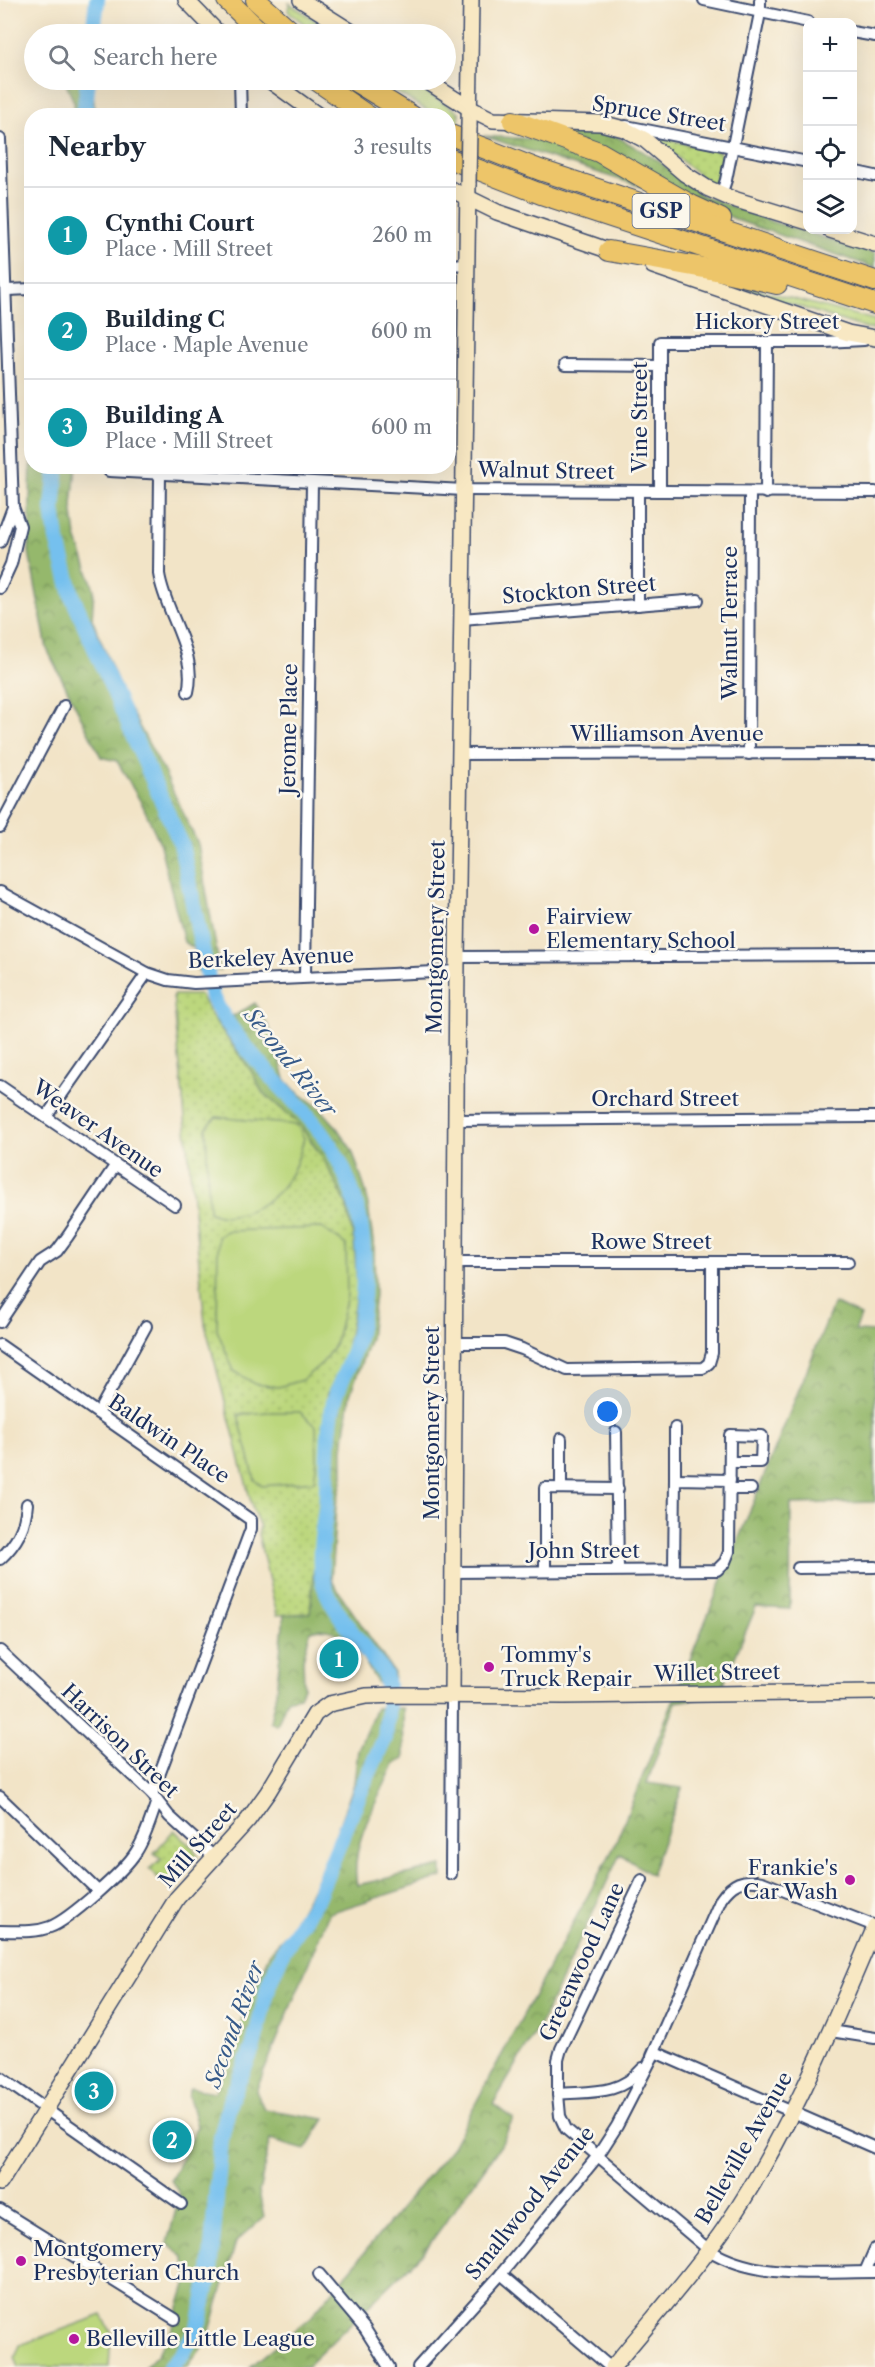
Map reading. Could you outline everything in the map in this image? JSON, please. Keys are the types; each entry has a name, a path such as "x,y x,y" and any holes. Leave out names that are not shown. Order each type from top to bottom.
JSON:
{"highway":[{"path":"227,0 252,24"},
{"path":"256,0 283,24"},
{"path":"330,90 356,108"},
{"path":"369,90 399,108"},
{"path":"513,121 599,152 710,214 875,279"},
{"name":"GSP","path":"456,137 540,170 875,279"},
{"name":"GSP","path":"456,161 541,194 875,306"},
{"path":"609,251 721,271 875,306"}],"street":[{"path":"186,0 209,24"},
{"path":"301,0 339,24"},
{"name":"Montgomery Street","path":"451,1874 457,964 471,0"},
{"path":"704,0 803,21"},
{"path":"721,195 760,13 760,0"},
{"path":"857,33 875,36"},
{"path":"240,90 241,108"},
{"path":"283,90 308,108"},
{"name":"Spruce Street","path":"441,90 493,120 601,123 656,131 803,161"},
{"path":"601,123 639,136 692,179 721,195 803,221"},
{"path":"0,139 13,507 20,526 11,564 0,588"},
{"path":"857,172 875,176"},
{"path":"456,189 468,191 497,212 848,333 875,339"},
{"path":"843,234 875,244"},
{"path":"456,265 467,264"},
{"path":"7,290 24,289"},
{"name":"Hickory Street","path":"660,342 825,342 875,339"},
{"name":"Vine Street","path":"660,342 660,491"},
{"path":"766,493 767,342"},
{"path":"565,365 660,366"},
{"path":"160,474 160,582 189,664 191,680 188,692"},
{"name":"Walnut Street","path":"160,474 464,490 875,492"},
{"name":"Jerome Place","path":"304,976 312,482"},
{"path":"638,491 638,605"},
{"name":"Walnut Terrace","path":"749,754 750,493"},
{"path":"0,542 13,507"},
{"name":"Stockton Street","path":"462,619 698,600"},
{"path":"0,826 64,706"},
{"name":"Williamson Avenue","path":"460,754 875,753"},
{"name":"Berkeley Avenue","path":"0,892 147,973 168,980 221,981 457,964 875,955"},
{"path":"46,1117 147,973"},
{"name":"Weaver Avenue","path":"0,1086 175,1205"},
{"name":"Orchard Street","path":"456,1120 875,1117"},
{"path":"0,1322 40,1262 57,1251 115,1166"},
{"name":"Rowe Street","path":"454,1262 848,1262"},
{"path":"454,1343 504,1344 522,1349 567,1370 703,1368 709,1363 712,1353 712,1262"},
{"path":"98,1413 146,1326"},
{"name":"Baldwin Place","path":"0,1346 251,1520 251,1529 155,1798"},
{"path":"674,1570 675,1428"},
{"path":"616,1432 618,1570"},
{"path":"561,1439 561,1488"},
{"path":"730,1462 730,1484"},
{"path":"675,1479 730,1484 751,1489"},
{"name":"John Street","path":"452,1572 717,1570 725,1562 729,1551 730,1484"},
{"path":"545,1570 545,1488 618,1489"},
{"path":"0,1559 20,1536 27,1504"},
{"path":"798,1568 875,1567"},
{"name":"Harrison Street","path":"0,1651 214,1857"},
{"name":"Willet Street","path":"452,1695 875,1692"},
{"name":"Mill Street","path":"0,2183 177,1898 248,1820 268,1792 315,1714 329,1704 347,1698 452,1695"},
{"path":"0,1797 98,1891"},
{"path":"0,1930 37,1931 52,1926 98,1891 128,1864 137,1851 155,1798"},
{"name":"Greenwood Lane","path":"558,2094 558,2060 561,2049 642,1880"},
{"name":"Smallwood Avenue","path":"418,2367 501,2274 597,2157 617,2126 655,2052 721,1899 727,1890 743,1880 762,1882 875,1927"},
{"name":"Belleville Avenue","path":"611,2367 709,2250 746,2194 792,2112 831,2031 875,1927"},
{"path":"831,2031 875,2038"},
{"path":"655,2052 875,2148"},
{"name":"Smallwood Avenue","path":"558,2094 602,2091 624,2085 640,2071 655,2052"},
{"path":"0,2077 181,2204"},
{"path":"558,2094 560,2116 566,2129 709,2250 734,2262 784,2272 870,2272 875,2249"},
{"path":"0,2210 175,2319"},
{"path":"319,2274 365,2329 389,2367"},
{"path":"501,2274 611,2367"}],"green space":[{"path":"289,3 321,24 304,24 288,11"},
{"path":"69,90 93,90 94,108 74,108"},
{"path":"393,90 422,90 452,108 423,108"},
{"path":"456,110 459,112 458,130 456,129"},
{"path":"553,131 616,136 656,159 701,195 803,231 803,234 812,234 875,253 875,268 742,222 692,200"},
{"path":"483,136 534,139 584,151 643,187"},
{"path":"656,137 719,151 722,157 715,184 710,184 655,139"},
{"path":"706,276 875,320 875,329 867,329"},
{"path":"31,474 75,474 72,505 76,537 94,589 92,619 126,702 163,770 198,844 220,970 198,971 194,948 184,942 159,841 142,804 117,761 101,757 47,649 29,552"},
{"path":"173,995 200,995 213,1018 251,1071 262,1092 300,1125 324,1160 346,1203 354,1241 357,1288 345,1358 328,1392 310,1613 277,1615 258,1534 260,1527 253,1510 205,1324"},
{"path":"255,1003 273,1035 285,1079 295,1090 321,1109 335,1125 352,1150 366,1192 374,1248 375,1294 370,1338 350,1395 343,1449 343,1477 336,1505 331,1580 394,1673 393,1684 379,1685 350,1641 330,1631 314,1630 310,1632 303,1659 304,1687 300,1696 287,1700 277,1725 270,1722 276,1693 284,1615 310,1613 328,1392 345,1358 357,1288 354,1241 346,1203 300,1125 262,1092 251,1071 213,1018 236,1015"},
{"path":"216,1117 297,1125 304,1138 301,1151 285,1184 258,1207 236,1215 227,1216 209,1211 206,1128"},
{"path":"322,1228 346,1245 347,1296 335,1344 323,1362 302,1380 278,1387 255,1384 234,1371 217,1330 218,1237 226,1231"},
{"path":"834,1303 861,1316 855,1331 875,1332 875,1502 791,1504 790,1609 756,1607 719,1695 676,1702 647,1783 682,1788 651,1875 620,1854 540,2025 493,2104 513,2119 501,2145 423,2253 306,2367 250,2367 310,2318 452,2147 614,1847"},
{"path":"300,1412 316,1426 317,1459 314,1481 262,1486 255,1480 238,1415"},
{"path":"376,1708 403,1708 404,1759 394,1764 366,1823 357,1854 357,1885 442,1866 442,1877 329,1913 256,2091 264,2109 325,2119 305,2150 270,2140 259,2192 264,2217 236,2242 207,2341 187,2367 145,2367 157,2355 173,2327 189,2275 183,2257 167,2243 180,2195 171,2180 197,2126 188,2094 190,2088 215,2092 242,2018 271,1950 288,1932 313,1888 330,1849 354,1784 358,1750"},
{"path":"174,1830 193,1848 198,1857 170,1889 149,1869 162,1859 154,1853"},
{"name":"Belleville Little League","path":"102,2315 111,2332 109,2367 19,2367 15,2358 20,2345"}],"waterway":[{"name":"Second River","path":"94,24 97,0"},
{"name":"Second River","path":"85,108 87,90"},
{"name":"Second River","path":"56,474 53,509 57,539 73,598 181,844 212,997 234,1033 325,1137 343,1170 356,1205 362,1233 364,1288 356,1341 336,1395 330,1423 321,1567 328,1596 351,1631 385,1675 387,1685"},
{"name":"Second River","path":"170,2367 183,2353 200,2322 210,2272 221,2138 230,2101 253,2047 269,1984 283,1951 316,1900 385,1738 388,1706"}],"place":[{"name":"Fairview Elementary School","path":"534,929"},
{"name":"Cynthi Court","path":"339,1659"},
{"name":"Tommy's Truck Repair","path":"489,1667"},
{"name":"Frankie's Car Wash","path":"850,1880"},
{"name":"Building A","path":"94,2091"},
{"name":"Building C","path":"172,2140"},
{"name":"Montgomery Presbyterian Church","path":"21,2261"},
{"name":"Belleville Little League","path":"74,2339"}]}
